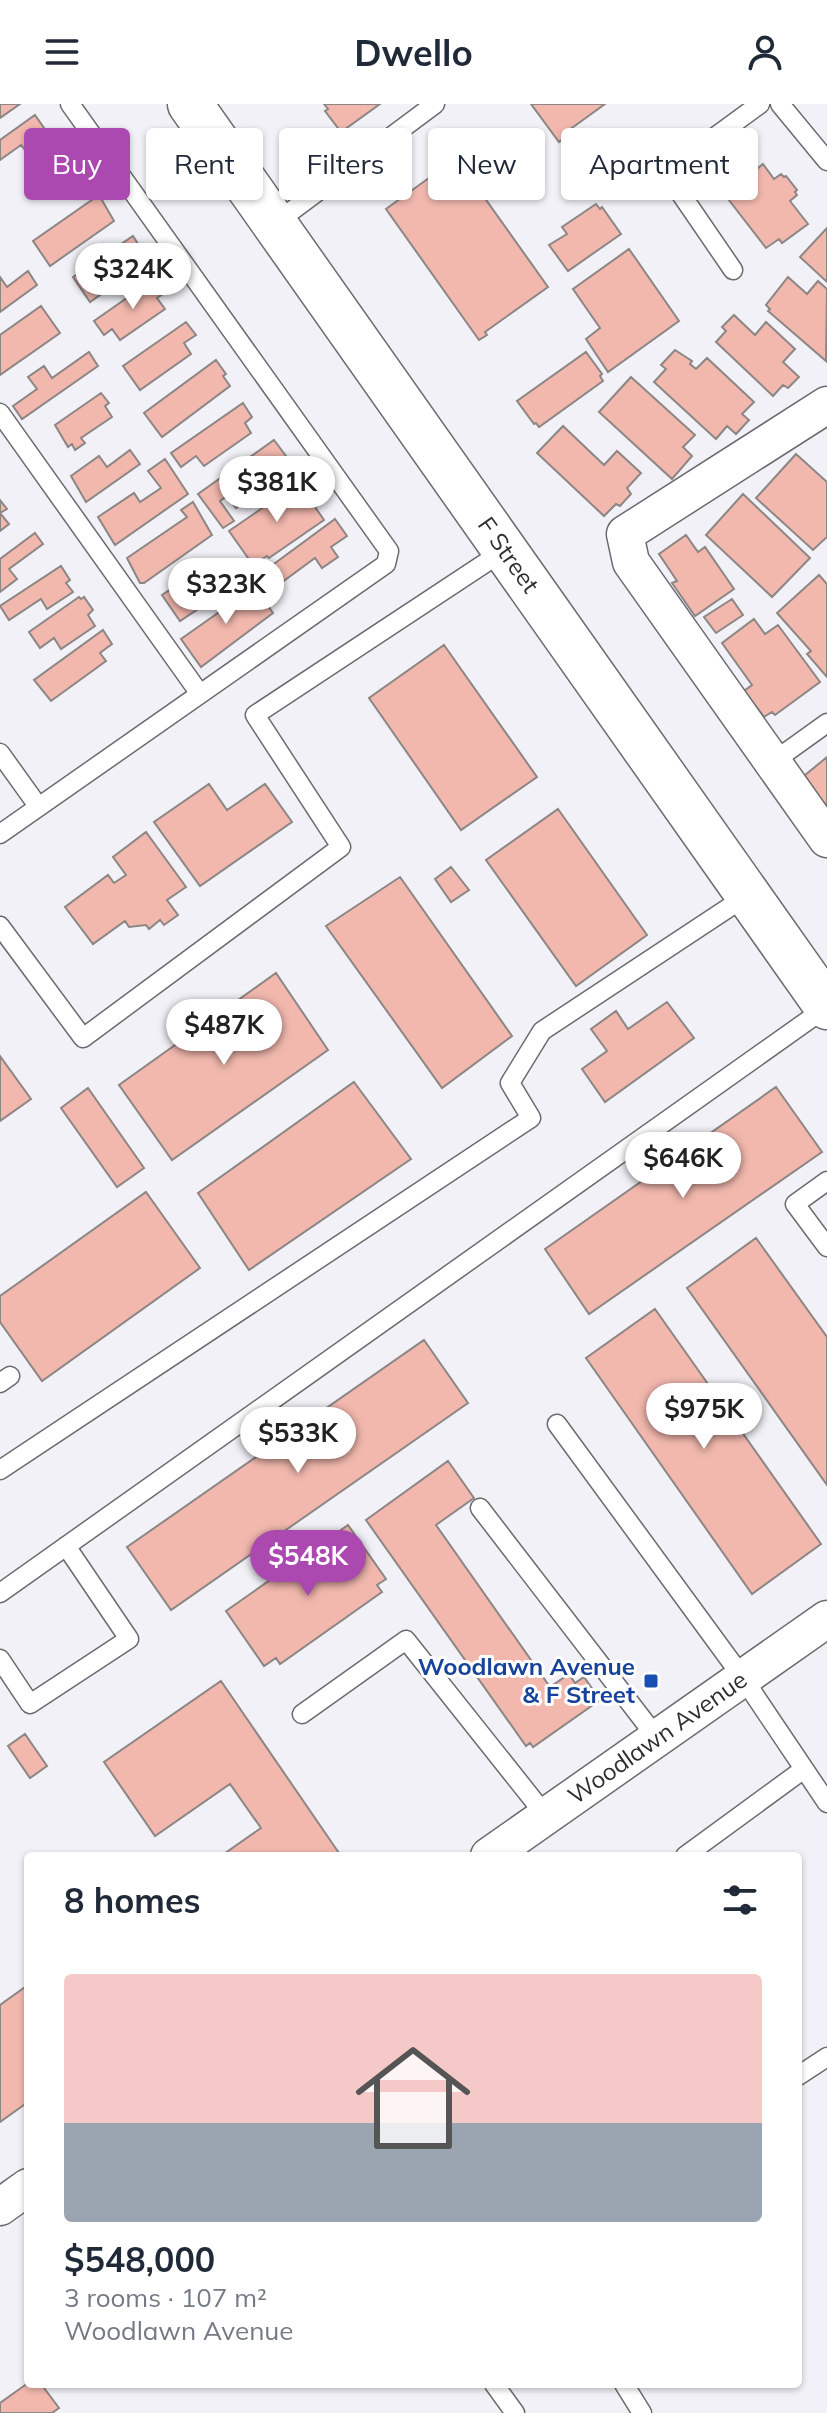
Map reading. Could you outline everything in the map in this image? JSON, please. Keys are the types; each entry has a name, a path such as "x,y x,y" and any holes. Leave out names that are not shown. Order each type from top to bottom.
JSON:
{"street":[{"name":"F Street","path":"190,104 827,1007"},
{"path":"827,405 625,534 631,562 827,839"},
{"name":"Woodlawn Avenue","path":"495,1852 827,1619"},
{"path":"0,2207 24,2190"}],"lane":[{"path":"0,834 386,564 389,551 70,104"},
{"path":"274,224 435,104"},
{"path":"733,270 670,178 671,169 760,104"},
{"path":"780,104 827,161"},
{"path":"0,413 200,694"},
{"path":"0,926 83,1038 341,847 255,715 505,550"},
{"path":"774,761 827,723"},
{"path":"0,753 38,806"},
{"path":"0,1470 531,1118 510,1083 542,1031 748,895"},
{"path":"0,1593 827,1007"},
{"path":"827,1181 795,1204 827,1247"},
{"path":"557,1424 743,1678 827,1803"},
{"path":"480,1508 657,1738"},
{"path":"0,1659 30,1704 129,1639 66,1546"},
{"path":"302,1714 406,1640 546,1816"},
{"path":"690,1852 804,1769"},
{"path":"802,2073 827,2057"},
{"path":"497,2388 511,2411"},
{"path":"626,2388 642,2413"}],"building":[{"path":"0,104 20,104 0,118"},
{"path":"324,104 380,104 347,128 338,128 325,111 328,109"},
{"path":"531,104 605,104 572,128 561,128 559,142"},
{"path":"35,115 44,128 24,128 24,149 21,145 0,160 0,140"},
{"path":"763,164 774,179 781,174 786,176 797,190 797,195 790,201 808,224 782,243 779,239 766,248 729,200 758,200 758,168"},
{"path":"428,179 428,200 486,200 548,287 485,332 487,335 479,340 386,209 398,200 412,200 412,190"},
{"path":"92,200 102,200 114,221 50,266 33,241"},
{"path":"596,204 600,209 602,207 621,234 568,271 549,245 567,234 562,227"},
{"path":"827,228 827,282 800,257"},
{"path":"133,236 140,247 137,249 147,262 90,302 73,277"},
{"path":"629,249 679,321 608,372 586,339 600,328 573,289"},
{"path":"28,271 37,285 0,312 0,277 7,287"},
{"path":"157,277 167,291 157,298 165,309 120,340 112,329 104,335 94,321"},
{"path":"788,277 807,294 818,281 827,289 826,361 768,311 770,309 766,305"},
{"path":"41,306 60,333 0,375 0,335"},
{"path":"734,315 755,335 766,322 795,349 783,362 799,377 788,388 783,385 773,396 716,342 726,331 722,327"},
{"path":"186,322 196,335 184,343 191,354 140,390 123,366"},
{"path":"675,350 692,361 690,364 696,369 707,358 754,402 742,414 749,420 736,434 727,426 716,439 654,382 666,369 661,365"},
{"path":"89,352 98,366 22,419 13,406 37,389 28,377 44,366 52,378"},
{"path":"586,352 602,374 603,381 539,427 534,424 517,401"},
{"path":"216,360 230,386 162,437 144,413"},
{"path":"631,377 695,435 683,447 692,456 672,479 599,412"},
{"path":"101,393 109,403 105,406 112,417 81,438 85,443 75,450 72,444 68,447 55,425"},
{"path":"243,403 252,417 245,423 251,433 204,466 196,456 181,467 171,453"},
{"path":"563,426 604,465 617,451 641,473 627,488 631,494 604,516 537,453"},
{"path":"274,440 286,456 267,469 275,480 236,508 227,496 220,501 234,521 223,528 198,494"},
{"path":"130,450 140,464 86,502 71,476 99,456 107,467"},
{"path":"796,454 827,482 827,537 813,550 756,498"},
{"path":"165,459 188,494 115,545 98,517 134,493 140,502 161,488 148,471"},
{"path":"300,482 318,505 315,507 324,520 269,558 267,556 253,565 229,531"},
{"path":"743,494 810,558 772,597 706,535"},
{"path":"0,500 7,509 0,513"},
{"path":"193,502 212,535 140,583 127,558 187,517 181,510"},
{"path":"0,513 9,524 0,531"},
{"path":"335,519 347,536 331,547 338,557 322,568 315,558 270,591 259,575"},
{"path":"35,533 43,544 9,569 17,579 0,592 0,559"},
{"path":"686,535 698,552 705,547 734,589 695,616 672,583 677,581 659,554"},
{"path":"61,566 70,580 66,583 73,592 47,609 41,599 9,620 0,606"},
{"path":"202,568 209,577 221,568 231,587 180,621 162,595"},
{"path":"819,575 827,584 827,677 807,654 811,651 777,613"},
{"path":"240,587 257,604 264,600 273,613 201,667 181,639 225,608 221,602"},
{"path":"79,597 84,597 93,610 88,615 95,626 61,649 54,638 40,648 29,632"},
{"path":"732,599 743,615 716,633 704,617"},
{"path":"754,619 765,634 778,625 820,682 775,715 772,712 764,717 744,691 752,685 722,643"},
{"path":"103,630 112,644 100,653 106,661 51,701 34,680"},
{"path":"444,645 537,777 461,830 369,698"},
{"path":"827,757 827,808 804,776"},
{"path":"209,784 227,810 265,784 292,822 200,886 154,822"},
{"path":"558,809 647,935 576,986 486,860"},
{"path":"146,832 186,887 167,900 178,915 164,925 160,920 149,929 146,925 129,927 125,921 93,944 65,907 108,875 114,883 126,875 113,857"},
{"path":"451,867 469,890 451,902 435,879"},
{"path":"400,877 512,1036 442,1088 326,926"},
{"path":"276,973 328,1050 172,1160 119,1085"},
{"path":"667,1002 694,1038 605,1102 582,1069 607,1051 591,1029 616,1011 628,1029"},
{"path":"0,1056 31,1099 0,1121"},
{"path":"354,1082 411,1159 249,1270 198,1193"},
{"path":"776,1087 822,1152 589,1314 545,1249"},
{"path":"88,1088 144,1168 117,1187 61,1108"},
{"path":"146,1192 200,1268 42,1381 0,1322 0,1296"},
{"path":"756,1238 827,1337 827,1485 687,1288"},
{"path":"655,1309 821,1544 752,1594 586,1358"},
{"path":"424,1340 468,1403 171,1610 127,1547"},
{"path":"448,1461 474,1498 436,1525 550,1687 569,1674 575,1683 584,1677 600,1700 533,1747 530,1743 526,1746 366,1520"},
{"path":"348,1525 386,1579 377,1585 382,1592 280,1664 276,1658 264,1666 226,1611"},
{"path":"221,1681 338,1852 227,1852 261,1828 230,1784 155,1836 104,1762"},
{"path":"25,1734 47,1766 30,1778 8,1746"},
{"path":"24,1988 24,2105 0,2122 0,2005"},
{"path":"24,2386 44,2388 59,2408 52,2413 0,2413 0,2403"}],"place":[{"name":"Woodlawn Avenue & F Street","path":"651,1681"}]}
